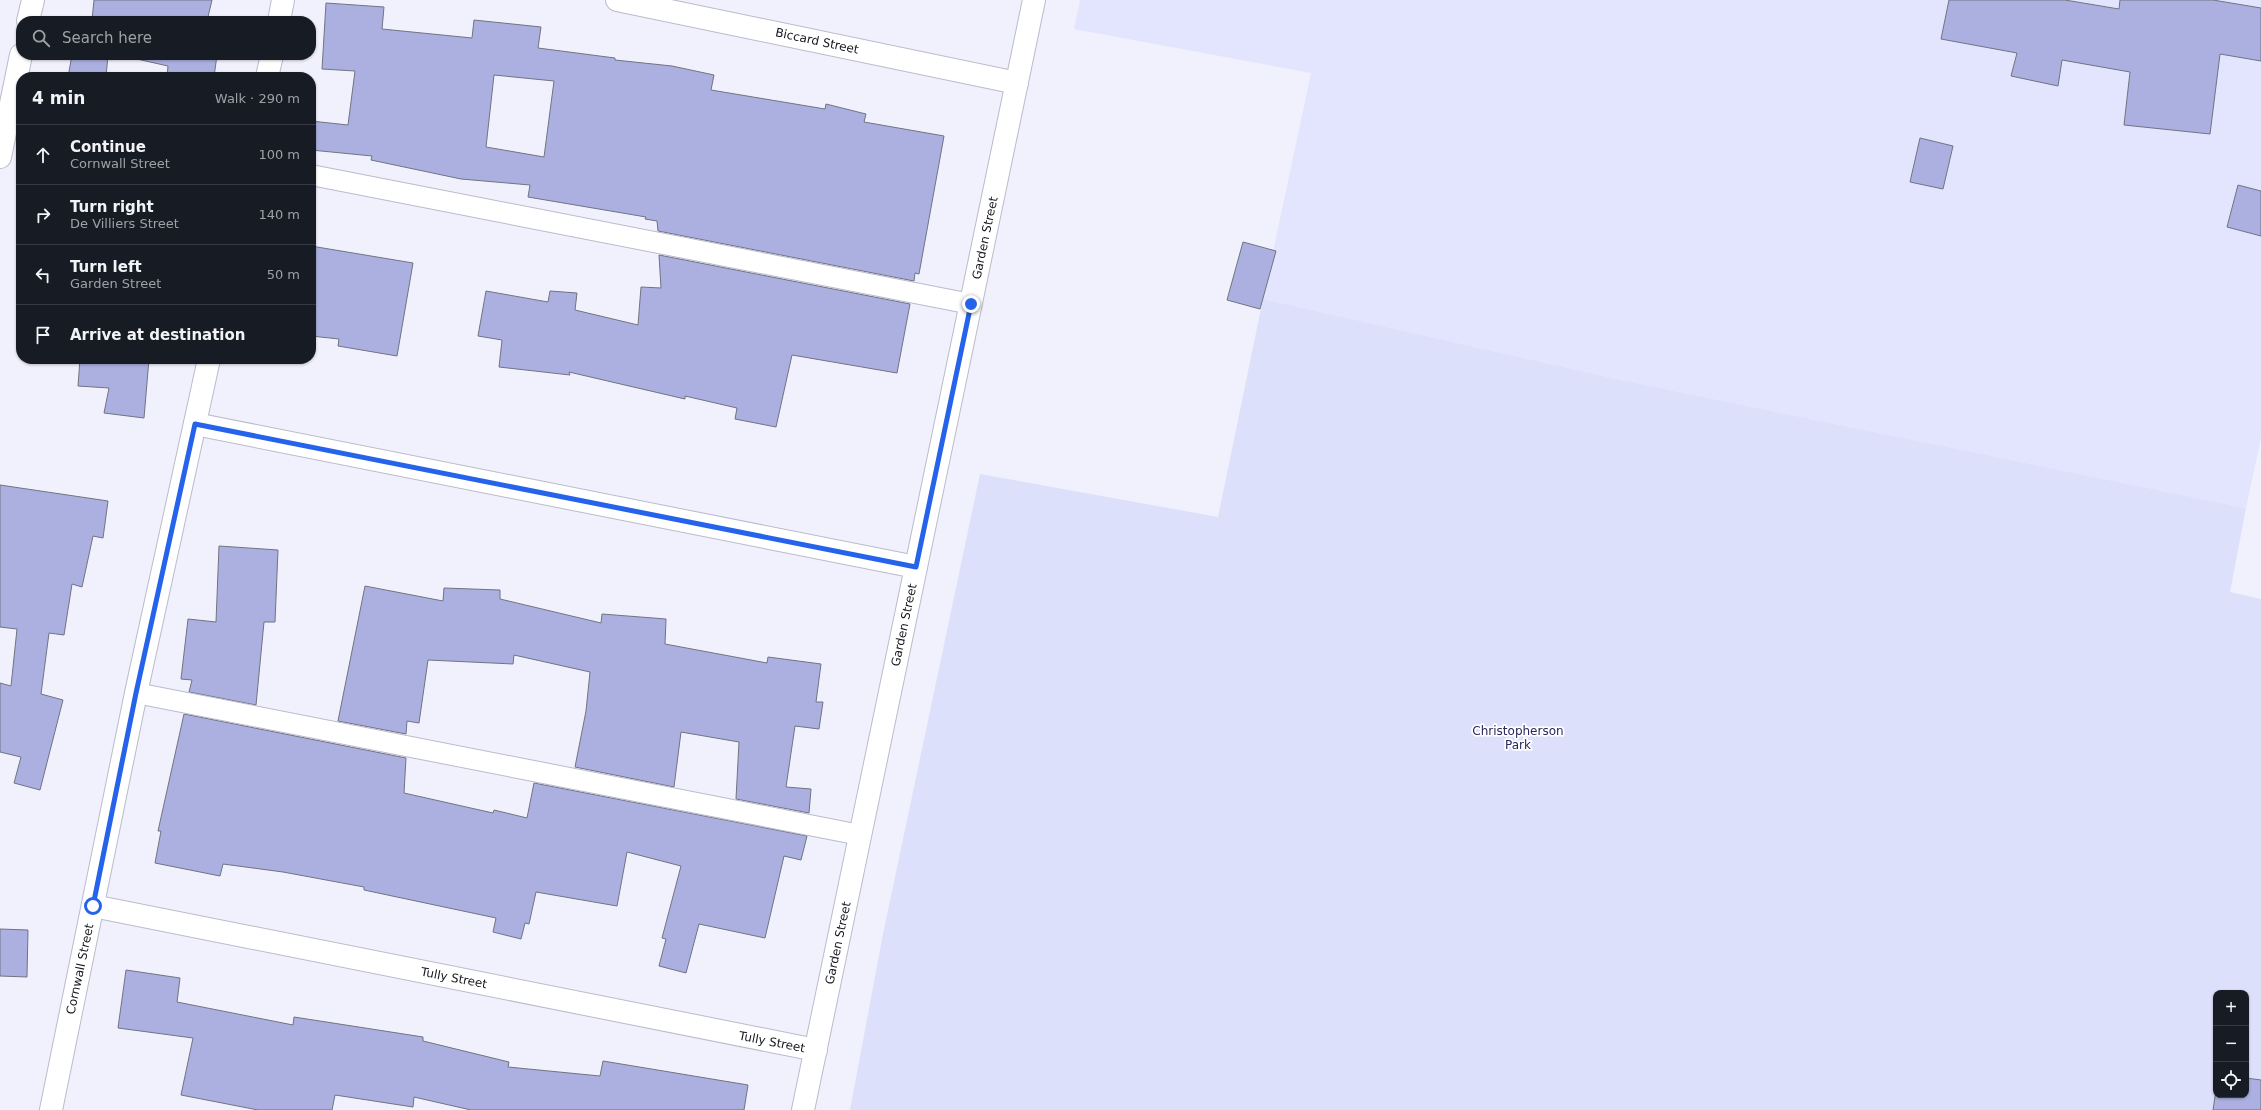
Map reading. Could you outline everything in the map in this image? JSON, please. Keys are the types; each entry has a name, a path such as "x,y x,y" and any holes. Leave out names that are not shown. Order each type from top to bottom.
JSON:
{"street":[{"path":"29,16 33,0"},
{"path":"280,16 283,0"},
{"name":"Biccard Street","path":"617,0 1017,83"},
{"name":"Garden Street","path":"803,1110 1034,0"},
{"path":"18,72 20,60"},
{"path":"268,72 271,60"},
{"path":"0,157 16,79"},
{"name":"Cornwall Street","path":"51,1110 136,693 208,364"},
{"path":"195,424 916,567"},
{"name":"Tully Street","path":"93,906 816,1050"}],"lane":[{"path":"316,177 971,304"},
{"path":"136,693 860,835"}],"shaded area":[{"path":"1080,0 2261,0 2261,438 2246,508 1626,381 1263,299 1311,73 1074,29"}],"green space":[{"name":"Christopherson Park","path":"1263,299 1626,381 2246,508 2230,592 2261,599 2261,1110 850,1110 883,934 980,474 1218,517"}],"building":[{"path":"94,0 212,0 208,16 92,16"},
{"path":"1949,0 2065,0 2119,9 2120,0 2213,0 2261,8 2261,61 2220,54 2210,134 2124,125 2130,72 2062,60 2058,86 2011,76 2017,53 1941,39"},
{"path":"326,3 384,7 382,29 472,38 474,20 541,27 538,48 615,58 615,60 672,66 714,75 711,90 825,109 826,104 866,114 864,122 944,136 919,274 915,273 914,281 658,231 657,221 645,219 646,217 528,197 530,185 461,179 371,160 372,156 316,150 316,122 348,125 355,71 322,69","holes":["494,75 554,81 544,157 486,147"]},
{"path":"71,60 108,60 106,72 69,72"},
{"path":"141,60 216,60 215,72 167,72 168,66"},
{"path":"1920,138 1953,146 1943,189 1910,182"},
{"path":"2238,185 2261,191 2261,236 2227,227"},
{"path":"1243,242 1276,251 1260,309 1227,300"},
{"path":"316,247 413,263 397,356 338,346 339,339 316,337"},
{"path":"659,255 910,304 897,373 792,355 776,427 735,419 737,408 685,396 685,399 569,372 570,375 499,367 502,340 478,336 486,291 548,302 550,291 577,293 575,310 638,325 641,287 661,288"},
{"path":"80,364 149,364 144,418 104,413 109,388 78,386"},
{"path":"0,485 108,501 103,538 93,536 82,587 72,584 64,635 49,633 41,694 63,700 40,790 14,783 21,757 0,752 0,683 11,686 17,629 0,627"},
{"path":"219,546 278,550 275,622 264,622 256,705 189,692 192,680 181,679 188,619 216,622"},
{"path":"365,586 443,601 444,588 500,590 500,599 601,623 602,614 666,619 665,644 767,663 768,657 821,664 816,702 823,702 819,729 795,726 786,787 811,789 809,813 736,799 739,742 681,732 674,787 575,767 586,711 590,672 514,655 513,664 428,660 419,723 407,721 406,734 338,721"},
{"path":"184,714 406,758 404,793 493,813 494,810 527,818 534,783 807,836 801,860 784,856 765,938 699,924 686,973 659,966 666,939 662,938 681,866 627,852 617,906 536,892 529,924 525,923 521,939 493,932 496,918 364,890 364,887 283,872 223,864 220,876 155,863 161,831 158,831"},
{"path":"0,929 28,930 27,977 0,976"},
{"path":"126,970 180,978 177,1002 293,1025 294,1017 423,1037 423,1041 509,1062 508,1067 600,1076 603,1061 748,1085 744,1110 471,1110 414,1097 413,1107 335,1095 332,1110 258,1110 181,1095 193,1038 118,1028"},
{"path":"2249,1078 2261,1080 2261,1110 2213,1110 2215,1098 2249,1098"}],"route":[{"path":"93,906 136,693 195,424 916,567 971,304"}]}
